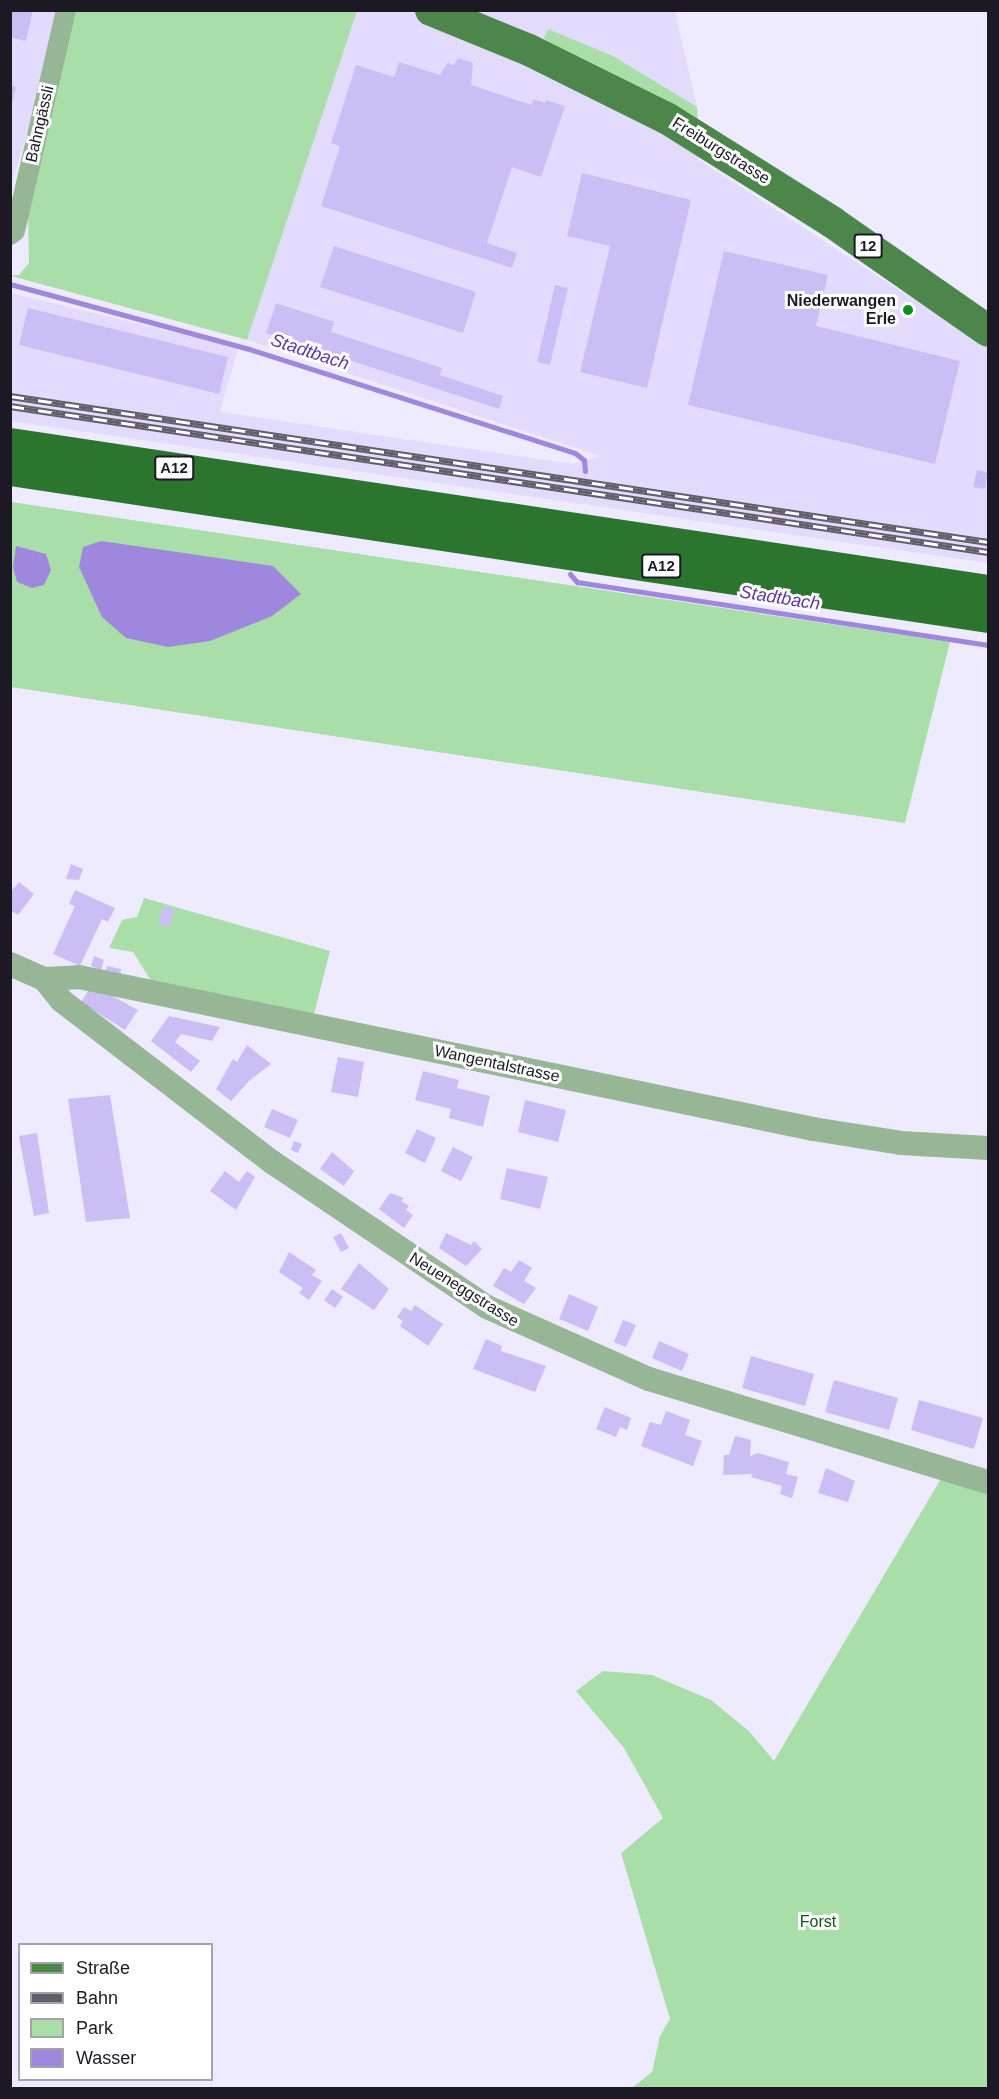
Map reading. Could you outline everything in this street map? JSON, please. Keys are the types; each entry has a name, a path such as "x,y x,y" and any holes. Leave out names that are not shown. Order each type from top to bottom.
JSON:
{"highway":[{"name":"A12","path":"10,444 988,591"},
{"name":"A12","path":"10,469 988,616"}],"main road":[{"name":"Freiburgstrasse","path":"431,10 529,50 668,119 832,222 988,331"}],"street":[{"name":"Bahngässli","path":"10,235 15,231 66,10"},
{"name":"Wangentalstrasse","path":"10,964 44,979 79,977 857,1137 988,1148"},
{"name":"Neueneggstrasse","path":"44,979 62,1001 272,1162 487,1307 659,1383 988,1482"}],"shaded area":[{"path":"11,11 64,11 11,185"},
{"path":"357,11 675,11 697,107 699,160 988,348 988,563 11,421 11,293 238,348 220,412 572,464 600,456 247,340"}],"green space":[{"path":"74,11 357,11 247,340 11,276 19,275 29,263 28,211"},
{"path":"548,29 613,56 697,107 698,124 609,72 553,47 544,38"},
{"path":"11,502 950,642 905,823 11,687","holes":["101,541 142,549 126,638"]},
{"path":"144,898 330,951 313,1018 153,984 133,952 109,948 122,920 137,917"},
{"name":"Forst","path":"942,1477 988,1490 988,2088 632,2088 652,2072 660,2036 670,2019 621,1853 663,1818 624,1748 576,1691 603,1671 652,1675 711,1700 749,1731 774,1761"}],"water":[{"path":"101,541 273,566 301,594 272,616 210,641 168,647 126,638 102,617 79,567 83,547"},
{"path":"16,546 46,554 51,570 44,585 32,588 17,582 13,567"}],"building":[{"path":"10,10 33,10 26,41 10,37"},
{"path":"458,58 473,63 471,85 532,105 533,99 545,103 546,100 565,106 541,177 512,167 487,243 517,253 512,268 321,206 340,146 331,143 356,65 394,77 399,62 440,75 448,62 453,66"},
{"path":"10,85 16,87 11,107 10,106"},
{"path":"582,173 691,200 647,388 580,372 610,246 567,236"},
{"path":"334,246 476,292 463,333 320,287"},
{"path":"724,251 828,275 816,326 960,361 935,464 688,405"},
{"path":"555,285 568,288 550,365 537,362"},
{"path":"276,303 334,322 331,332 442,368 440,375 503,396 499,409 266,333"},
{"path":"28,308 228,357 219,394 19,345"},
{"path":"977,470 988,473 985,489 973,487"},
{"path":"71,864 83,869 79,880 66,879"},
{"path":"19,882 34,894 18,915 10,910 10,893"},
{"path":"75,890 115,908 108,922 102,919 80,966 53,954 75,906 69,904"},
{"path":"164,906 175,909 169,927 158,924"},
{"path":"94,956 104,960 101,970 91,966"},
{"path":"107,966 121,969 120,977 105,973"},
{"path":"92,985 138,1010 125,1030 81,1002"},
{"path":"169,1016 220,1027 212,1041 181,1034 175,1042 200,1061 191,1072 151,1041"},
{"path":"247,1045 271,1064 249,1081 231,1101 216,1089 233,1059 237,1062"},
{"path":"338,1057 364,1062 358,1097 331,1092"},
{"path":"423,1071 459,1080 457,1088 490,1096 483,1127 449,1118 451,1109 415,1100"},
{"path":"110,1095 130,1218 86,1222 68,1099"},
{"path":"525,1100 566,1110 558,1142 518,1132"},
{"path":"272,1109 298,1120 290,1138 264,1127"},
{"path":"417,1129 436,1138 425,1163 405,1153"},
{"path":"37,1133 49,1213 34,1216 19,1136"},
{"path":"294,1141 302,1144 298,1153 291,1150"},
{"path":"453,1147 473,1157 461,1181 441,1171"},
{"path":"332,1152 354,1171 344,1186 320,1169"},
{"path":"507,1168 548,1177 540,1209 500,1199"},
{"path":"225,1171 239,1182 247,1171 255,1177 236,1210 210,1191"},
{"path":"390,1193 404,1198 401,1201 409,1206 406,1210 413,1215 404,1228 379,1209"},
{"path":"341,1233 349,1248 341,1252 333,1237"},
{"path":"446,1233 471,1245 474,1241 482,1249 466,1266 439,1248"},
{"path":"289,1252 316,1270 312,1275 322,1281 309,1300 299,1293 303,1288 279,1272"},
{"path":"519,1260 532,1268 524,1281 536,1288 524,1304 493,1286 504,1268 511,1272"},
{"path":"359,1263 389,1289 374,1310 341,1289"},
{"path":"332,1289 343,1297 335,1308 324,1300"},
{"path":"569,1294 598,1307 588,1331 559,1319"},
{"path":"415,1305 443,1324 428,1346 400,1326 403,1321 397,1317 404,1307 411,1311"},
{"path":"623,1320 636,1325 626,1347 614,1342"},
{"path":"486,1339 502,1346 501,1351 546,1366 535,1392 473,1369"},
{"path":"659,1341 689,1354 682,1371 652,1358"},
{"path":"751,1356 814,1374 805,1406 742,1388"},
{"path":"834,1380 898,1398 889,1430 825,1412"},
{"path":"919,1400 983,1418 974,1449 911,1430"},
{"path":"605,1407 631,1418 627,1430 620,1427 616,1437 596,1429"},
{"path":"666,1411 690,1420 685,1435 702,1441 693,1466 641,1446 650,1422 661,1425"},
{"path":"735,1436 751,1440 750,1456 758,1453 789,1462 786,1474 798,1477 792,1498 780,1494 782,1486 751,1477 752,1474 723,1475 724,1455 729,1455"},
{"path":"826,1468 855,1481 848,1502 818,1493"}],"waterway":[{"name":"Stadtbach","path":"10,284 246,348 575,453 584,460 585,471"},
{"name":"Stadtbach","path":"570,574 577,582 988,645"}],"railway":[{"path":"10,396 988,542"},
{"path":"10,406 988,552"}],"place":[{"name":"Niederwangen Erle","path":"908,310"}]}
